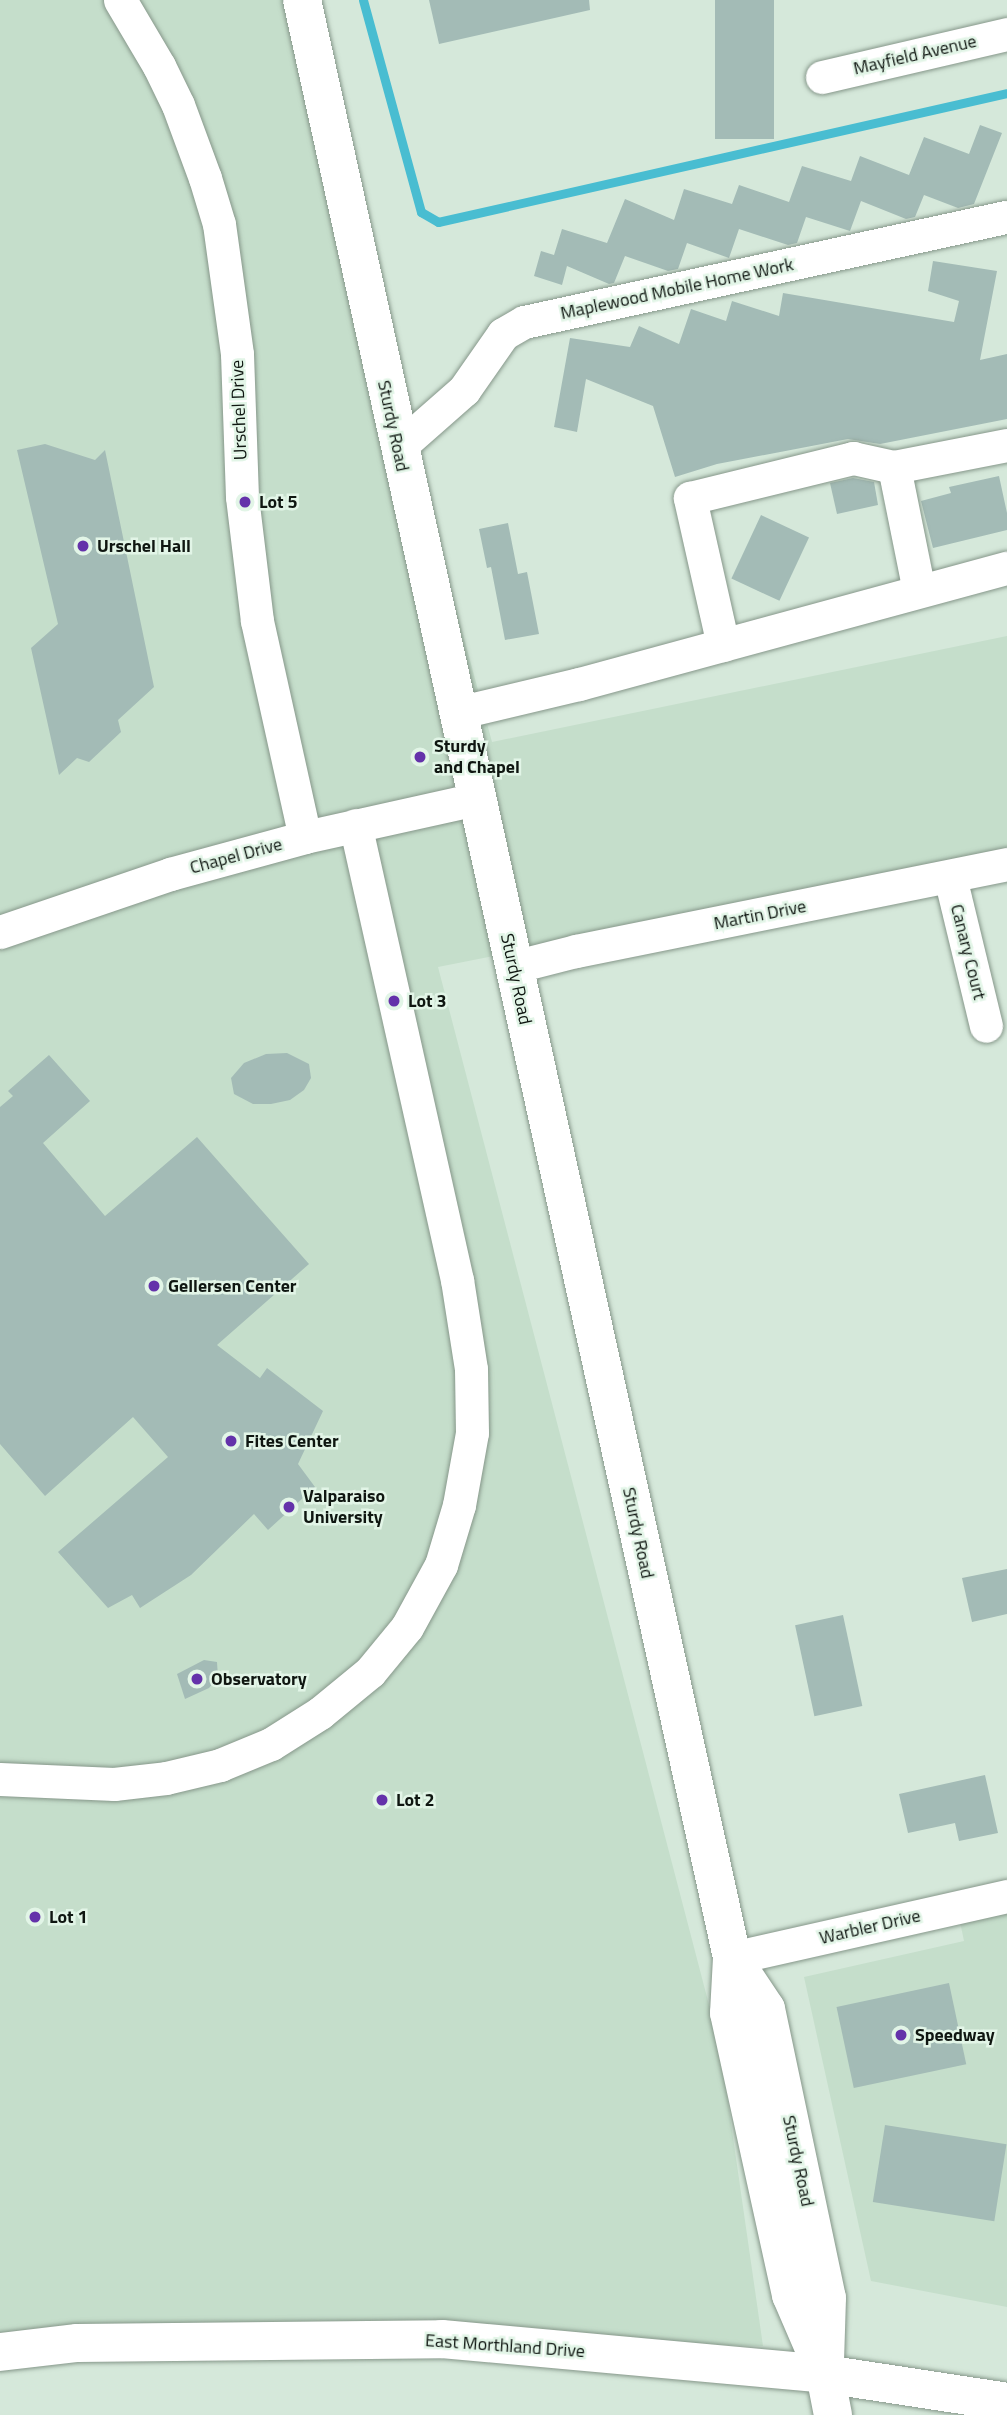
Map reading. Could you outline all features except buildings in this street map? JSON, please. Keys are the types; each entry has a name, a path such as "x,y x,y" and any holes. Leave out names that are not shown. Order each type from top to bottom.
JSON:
{"main road":[{"name":"Sturdy Road","path":"302,0 398,448 732,1958 729,2013 791,2295 825,2374 833,2415"},
{"name":"East Morthland Drive","path":"0,2352 77,2343 442,2339 825,2374 1007,2402"}],"street":[{"name":"Urschel Drive","path":"120,0 159,66 178,105 219,224 237,354 242,497 257,621 305,837"},
{"name":"Mayfield Avenue","path":"822,77 1007,34"},
{"name":"Maplewood Mobile Home Work","path":"398,448 464,390 503,334 524,322 1007,217"},
{"path":"723,645 690,498 853,458 894,467 1007,445"},
{"path":"894,467 919,592"},
{"path":"457,713 579,684 1007,568"},
{"name":"Chapel Drive","path":"0,932 170,874 305,837 477,799"},
{"path":"0,1779 114,1784 166,1778 220,1765 271,1744 320,1713 370,1672 407,1627 442,1565 459,1505 471,1433 471,1369 457,1280 355,825"},
{"name":"Martin Drive","path":"513,967 576,951 1007,864"},
{"name":"Canary Court","path":"950,877 986,1026"},
{"name":"Warbler Drive","path":"732,1958 1007,1896"}],"shaded area":[{"name":"Valparaiso University","path":"0,0 302,0 331,144 492,742 1007,636 1007,854 438,967 720,2047 763,2346 442,2339 0,2352"},
{"path":"1007,1897 1007,2307 871,2281 804,1977 964,1941 957,1907"}],"waterway":[{"path":"363,0 421,212 438,222 1007,93"}],"place":[{"name":"Lot 5","path":"245,502"},
{"name":"Urschel Hall","path":"83,546"},
{"name":"Sturdy and Chapel","path":"420,757"},
{"name":"Lot 3","path":"394,1001"},
{"name":"Gellersen Center","path":"154,1286"},
{"name":"Fites Center","path":"231,1441"},
{"name":"Valparaiso University","path":"289,1507"},
{"name":"Observatory","path":"197,1679"},
{"name":"Lot 2","path":"382,1800"},
{"name":"Lot 1","path":"35,1917"},
{"name":"Speedway","path":"901,2035"}]}
